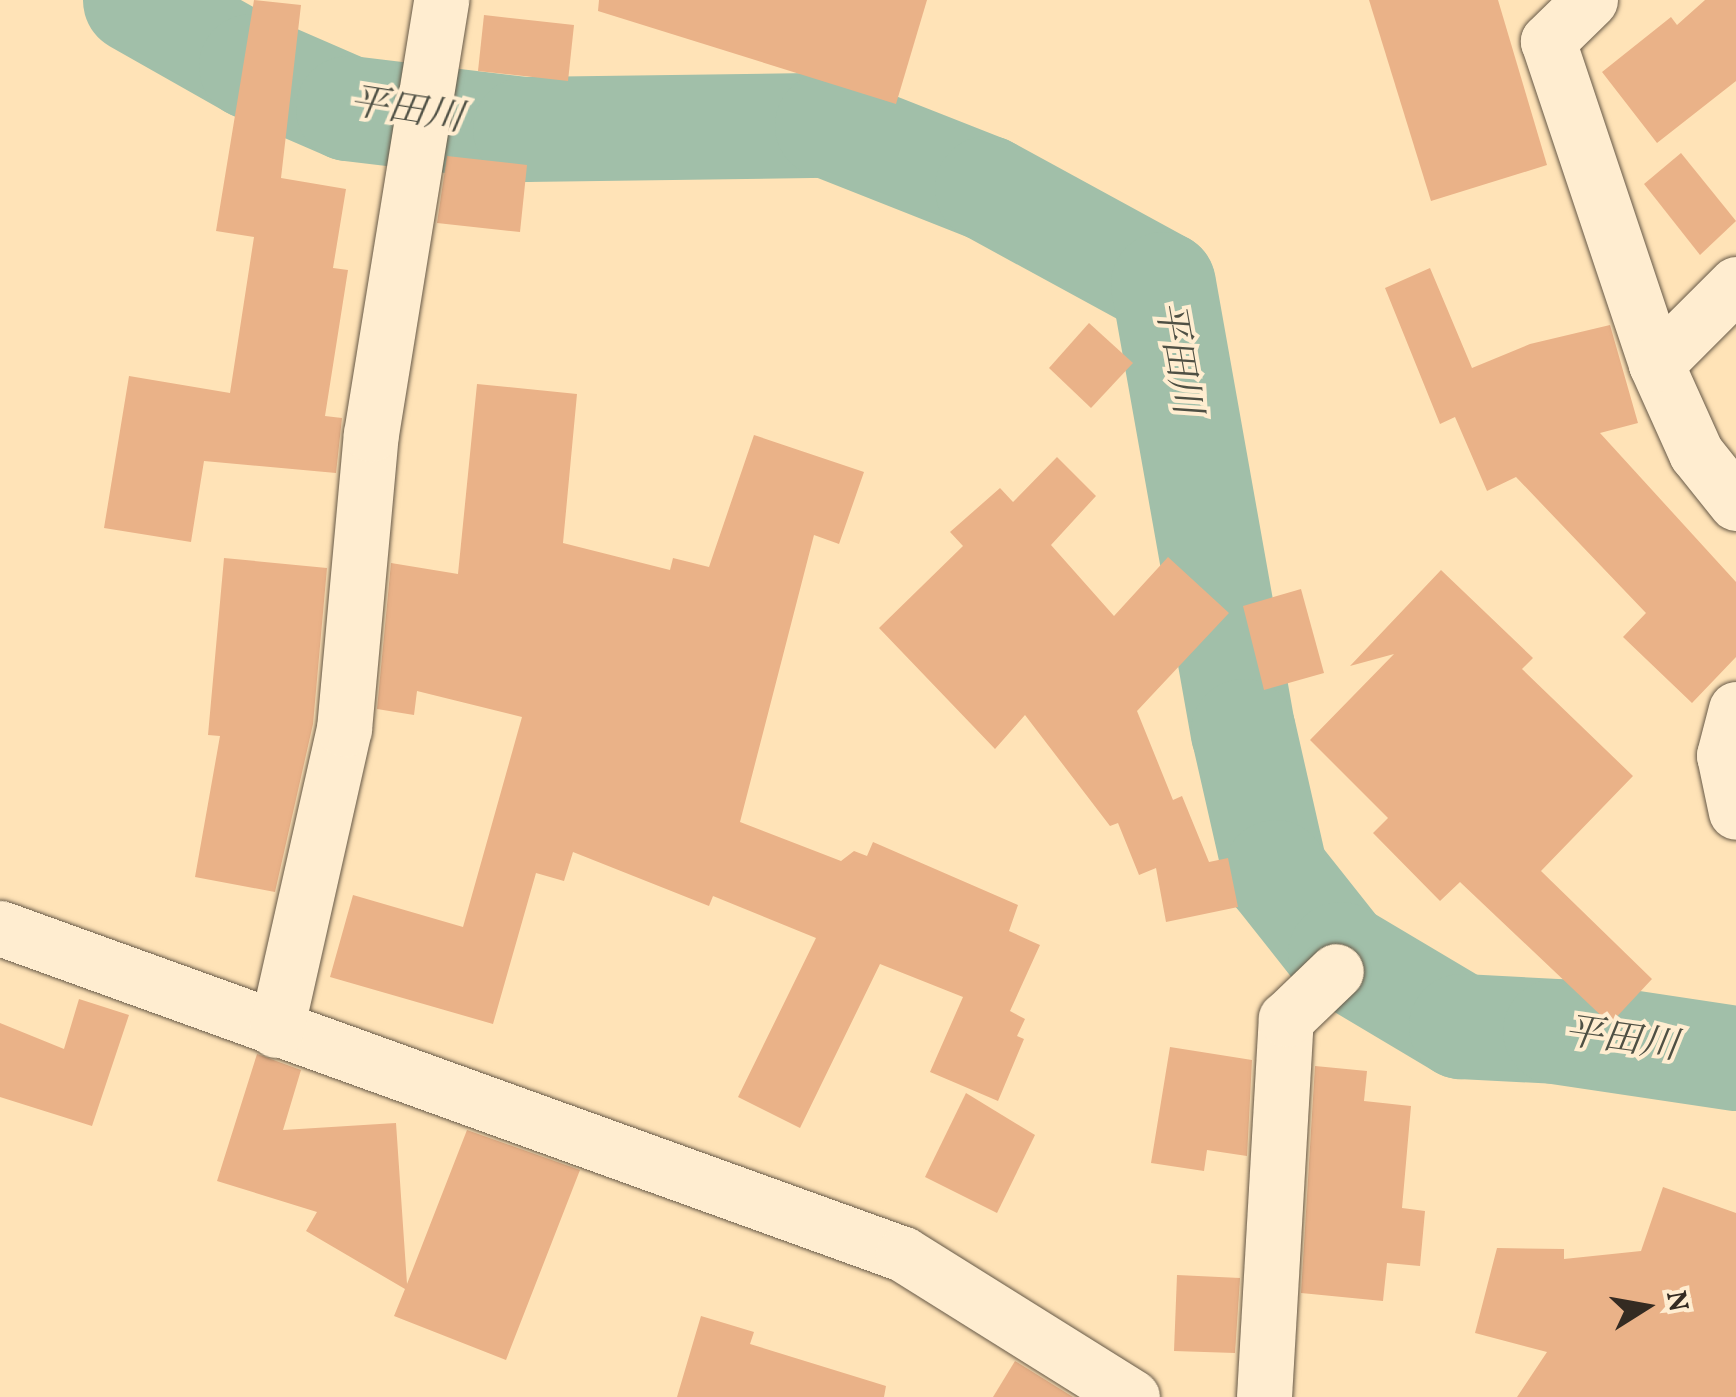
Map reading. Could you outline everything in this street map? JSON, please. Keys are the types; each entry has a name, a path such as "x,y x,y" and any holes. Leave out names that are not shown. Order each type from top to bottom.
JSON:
{"street":[{"path":"276,1030 344,728 371,434 441,0"},
{"path":"1590,0 1548,41 1656,364 1696,452 1736,504"},
{"path":"1656,364 1736,284"},
{"path":"1736,709 1724,755 1736,812"},
{"path":"5,942 477,1096 738,1199 903,1254 1132,1397"},
{"path":"1264,1397 1286,1019 1336,971"}],"building":[{"path":"254,0 301,5 281,178 346,189 333,268 348,270 325,416 342,418 336,473 204,461 191,542 104,528 129,376 230,393 254,237 216,231"},
{"path":"599,0 927,0 896,104 598,11"},
{"path":"1369,0 1498,0 1547,165 1431,201"},
{"path":"1705,0 1736,0 1736,81 1657,143 1602,72 1671,17 1677,25"},
{"path":"484,15 574,25 568,81 478,71"},
{"path":"1681,153 1736,221 1700,255 1644,184"},
{"path":"447,156 527,165 520,232 437,223"},
{"path":"1430,268 1472,368 1530,344 1610,325 1638,423 1600,433 1736,582 1736,657 1692,703 1623,637 1646,613 1516,477 1487,491 1455,417 1440,424 1385,288"},
{"path":"1089,323 1133,363 1091,408 1049,368"},
{"path":"477,384 577,394 563,543 670,570 673,558 709,567 754,435 864,472 839,544 814,535 740,822 841,861 854,851 867,856 873,842 1018,905 1009,931 1040,945 1010,1011 1025,1019 1017,1036 1024,1039 998,1101 930,1072 963,997 880,964 800,1128 738,1097 816,938 713,896 709,906 573,852 564,881 536,873 493,1024 330,977 353,895 463,927 522,717 417,691 414,715 377,709 391,563 458,574"},
{"path":"1057,457 1096,496 1051,545 1114,616 1168,557 1229,613 1137,711 1173,800 1182,796 1209,862 1228,858 1238,907 1166,922 1156,868 1139,875 1118,823 1110,826 1025,715 995,749 879,628 963,546 950,532 1000,488 1013,502"},
{"path":"224,558 327,568 313,724 275,892 195,877 220,736 208,735"},
{"path":"1441,570 1533,658 1522,669 1633,776 1541,871 1652,979 1610,1024 1460,882 1440,901 1373,833 1388,818 1310,740 1394,654 1350,666"},
{"path":"1301,589 1324,673 1264,690 1243,606"},
{"path":"79,999 129,1015 92,1126 0,1097 0,1023 64,1049"},
{"path":"1170,1047 1252,1060 1247,1156 1207,1150 1204,1171 1151,1163"},
{"path":"257,1054 301,1070 283,1130 396,1123 407,1284 467,1130 580,1170 506,1360 394,1316 405,1289 306,1231 317,1212 217,1181"},
{"path":"1315,1066 1367,1071 1364,1101 1411,1106 1402,1208 1425,1211 1420,1266 1387,1263 1383,1301 1301,1293"},
{"path":"966,1093 1035,1135 997,1213 925,1177"},
{"path":"1663,1187 1736,1213 1736,1397 1517,1397 1547,1352 1475,1333 1497,1248 1564,1249 1564,1259 1641,1251"},
{"path":"1177,1275 1240,1278 1235,1353 1174,1351"},
{"path":"701,1316 754,1332 750,1344 886,1386 884,1397 677,1397"},
{"path":"1015,1361 1073,1397 993,1397"}],"waterway":[{"name":"平田川","path":"135,0 251,66 348,108 525,129 827,125 987,188 1163,284 1243,731 1275,872 1340,954 1461,1026 1555,1031 1736,1058"}]}
